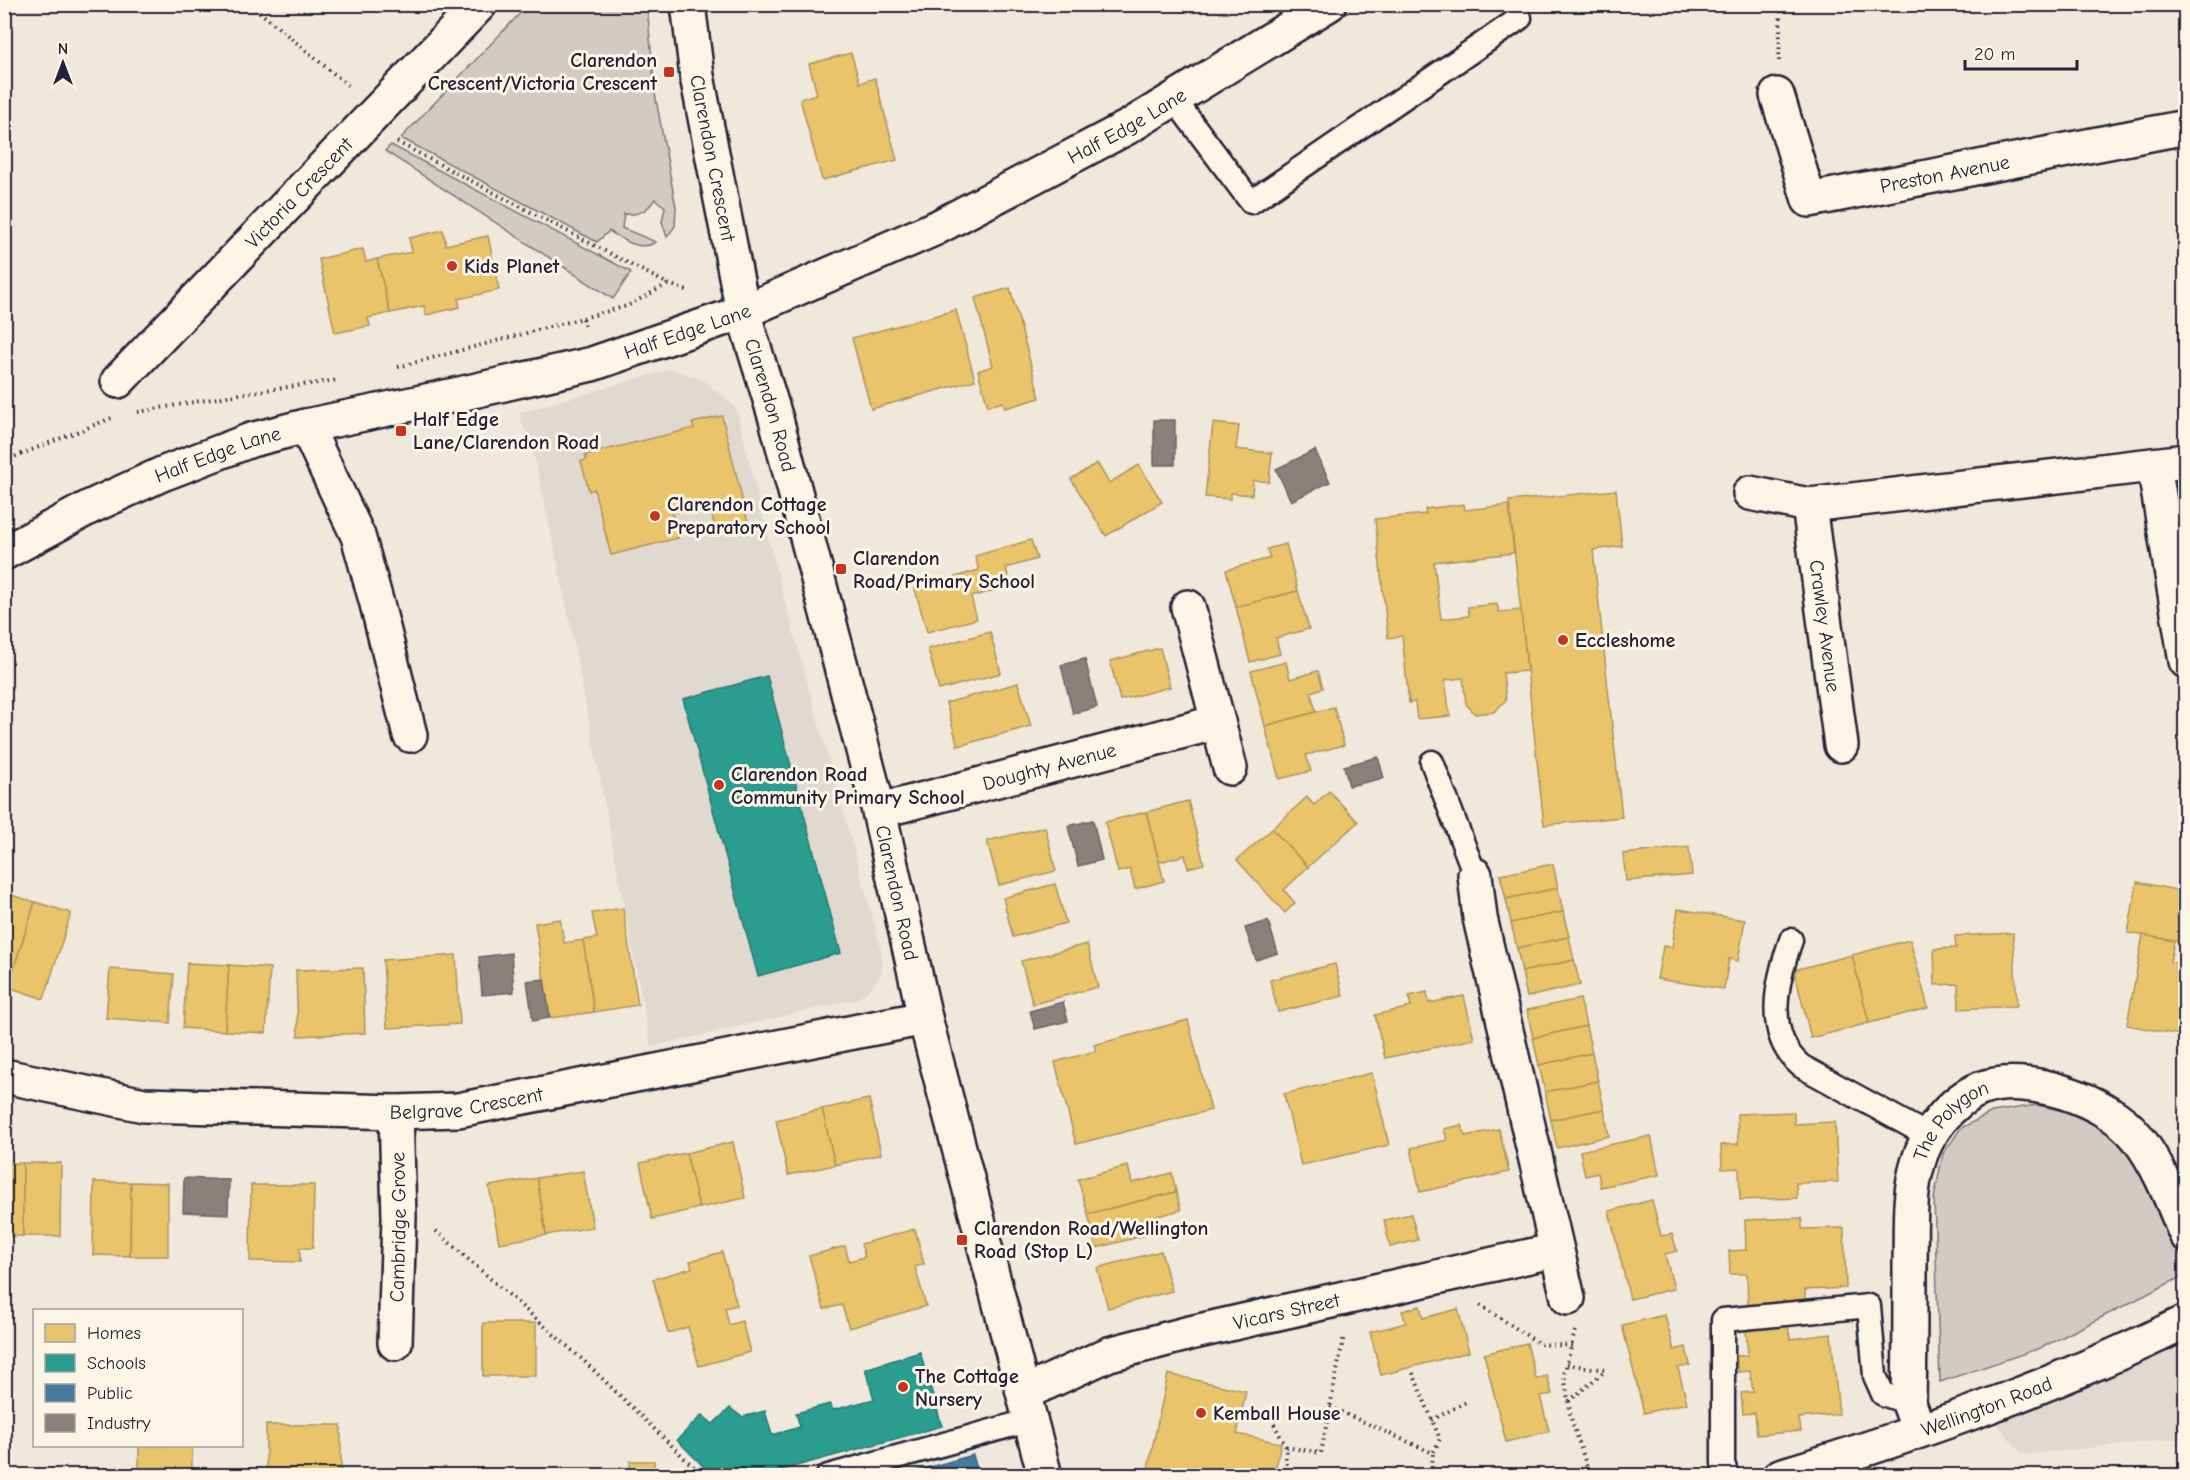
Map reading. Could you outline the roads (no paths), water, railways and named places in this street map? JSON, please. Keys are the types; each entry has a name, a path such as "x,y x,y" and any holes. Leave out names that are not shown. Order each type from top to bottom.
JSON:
{"street":[{"name":"Victoria Crescent","path":"118,381 480,4"},
{"name":"Clarendon Crescent","path":"688,4 697,76 743,312"},
{"name":"Half Edge Lane","path":"5,551 90,507 162,474 251,440 592,364 743,312 936,228 1128,128 1310,10"},
{"name":"Preston Avenue","path":"1777,95 1809,200 2186,127"},
{"name":"Clarendon Road","path":"743,312 776,419 879,811 925,1018 1045,1476"},
{"path":"306,426 357,536 377,604 410,735"},
{"path":"1750,493 1809,505 2170,463 2186,661"},
{"name":"Crawley Avenue","path":"1809,505 1841,745"},
{"path":"1188,607 1230,768"},
{"name":"Doughty Avenue","path":"879,811 1218,722"},
{"path":"1475,875 1480,918 1568,1298"},
{"name":"Belgrave Crescent","path":"4,1076 144,1105 396,1112 458,1110 925,1018"},
{"name":"The Polygon","path":"1914,1417 1911,1204 1917,1164 1929,1136 1954,1106 1980,1089 2007,1083 2043,1087 2078,1097 2110,1114 2137,1136 2164,1183 2186,1234"},
{"name":"Cambridge Grove","path":"395,1343 399,1217 396,1112"},
{"name":"Vicars Street","path":"1027,1406 1109,1354 1556,1250"},
{"name":"Wellington Road","path":"1780,1476 1863,1450 1914,1417 1985,1409 2076,1373 2186,1322"}],"lane":[{"path":"1174,99 1251,202 1520,18"},
{"path":"1432,762 1475,875"},
{"path":"1791,940 1781,969 1777,996 1777,1020 1782,1041 1790,1056 1801,1066 1929,1136"},
{"path":"1727,1476 1723,1464 1723,1320 1869,1306 1875,1376 1883,1394 1914,1417"},
{"path":"828,1476 1027,1406"}],"place":[{"name":"Clarendon Crescent/Victoria Crescent","path":"669,72"},
{"name":"Kids Planet","path":"452,266"},
{"name":"Half Edge Lane/Clarendon Road","path":"401,431"},
{"name":"Clarendon Cottage Preparatory School","path":"655,516"},
{"name":"Clarendon Road/Primary School","path":"841,569"},
{"name":"Eccleshome","path":"1563,640"},
{"name":"Clarendon Road Community Primary School","path":"719,785"},
{"name":"Clarendon Road/Wellington Road (Stop L)","path":"962,1240"},
{"name":"The Cottage Nursery","path":"903,1387"},
{"name":"Kemball House","path":"1201,1413"}]}
